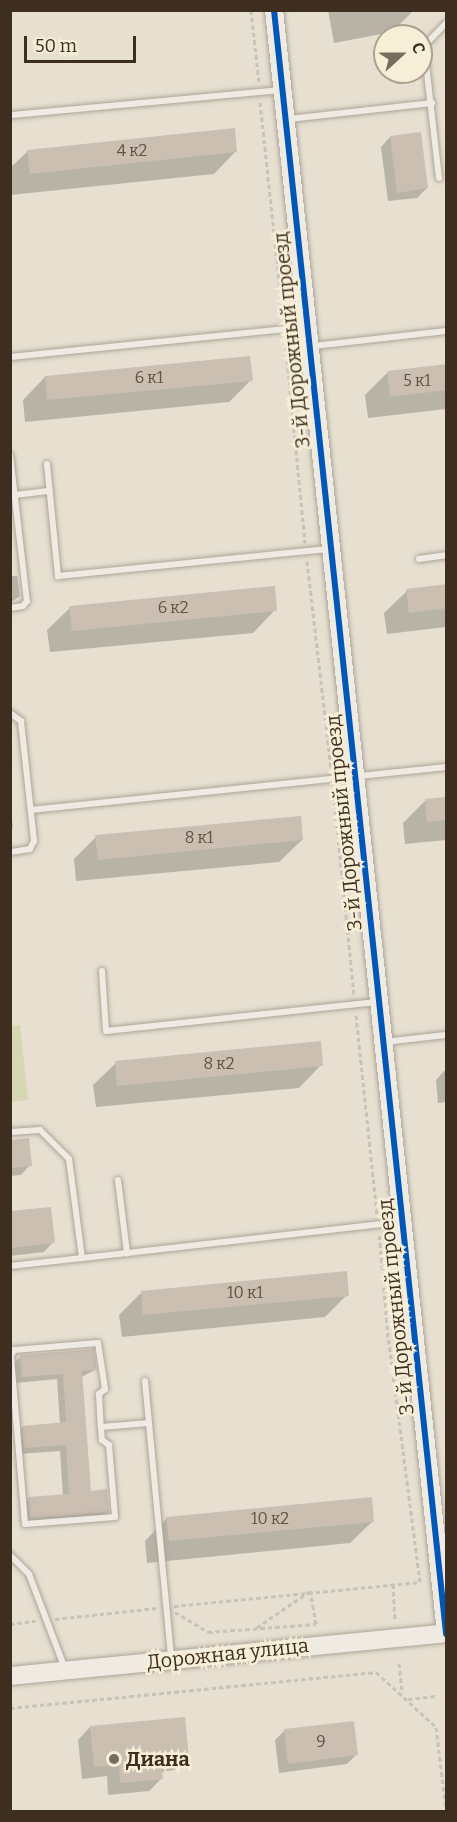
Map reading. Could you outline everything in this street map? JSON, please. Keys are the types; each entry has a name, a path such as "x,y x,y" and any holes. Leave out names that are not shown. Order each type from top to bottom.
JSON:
{"street":[{"name":"3-й Дорожный проезд","path":"274,10 446,1633"},
{"name":"Дорожная улица","path":"10,1676 446,1633"}],"lane":[{"path":"440,178 424,46 447,23"},
{"path":"12,115 282,89"},
{"path":"285,120 432,103"},
{"path":"10,357 307,327"},
{"path":"309,347 447,331"},
{"path":"10,455 27,601 26,605 10,608"},
{"path":"47,464 58,576 331,549"},
{"path":"15,495 50,491"},
{"path":"419,559 447,555"},
{"path":"10,712 21,721 33,846 10,852"},
{"path":"31,810 447,767"},
{"path":"102,970 105,1031 379,1002"},
{"path":"384,1042 447,1035"},
{"path":"10,1132 40,1130 70,1161 82,1258"},
{"path":"118,1180 127,1253"},
{"path":"10,1266 403,1221"},
{"path":"98,1343 105,1389 99,1394 101,1427 102,1440 109,1445 115,1517 25,1524 12,1352 18,1348 98,1343"},
{"path":"145,1381 171,1659"},
{"path":"101,1427 149,1423"},
{"path":"10,1556 29,1574 66,1670"}],"path":[{"path":"251,10 306,551"},
{"path":"393,1584 395,1621"},
{"path":"166,1607 208,1632 256,1629 316,1624 310,1591 256,1629"},
{"path":"399,1663 402,1695"},
{"path":"10,1708 376,1672 436,1727 447,1811"},
{"path":"408,1699 438,1696"}],"green space":[{"path":"20,1025 28,1100 11,1102 11,1026"}],"building":[{"path":"235,128 237,152 30,174 27,150"},
{"path":"421,132 428,188 397,193 390,136"},
{"path":"250,356 253,381 47,400 45,376"},
{"path":"447,364 447,390 390,397 387,371"},
{"path":"447,584 447,608 409,613 406,589"},
{"path":"275,586 277,611 72,631 69,606"},
{"path":"447,797 447,820 427,822 425,799"},
{"path":"301,816 303,840 98,860 95,835"},
{"path":"321,1041 323,1066 117,1086 115,1061"},
{"path":"29,1138 32,1166 10,1168 10,1140"},
{"path":"51,1207 55,1243 10,1248 10,1211"},
{"path":"347,1271 349,1296 143,1315 141,1291"},
{"path":"94,1349 97,1370 82,1371 91,1491 107,1489 109,1512 30,1518 28,1497 69,1494 66,1445 24,1448 22,1426 66,1422 63,1374 22,1377 20,1355"},
{"path":"372,1497 374,1522 169,1541 166,1517"},
{"path":"185,1717 189,1758 161,1761 163,1779 120,1783 119,1765 94,1767 90,1726"},
{"path":"354,1721 358,1755 288,1764 284,1729"}],"cycle path":[{"path":"274,10 446,1634"}],"place":[{"name":"Диана","path":"114,1759"}]}
